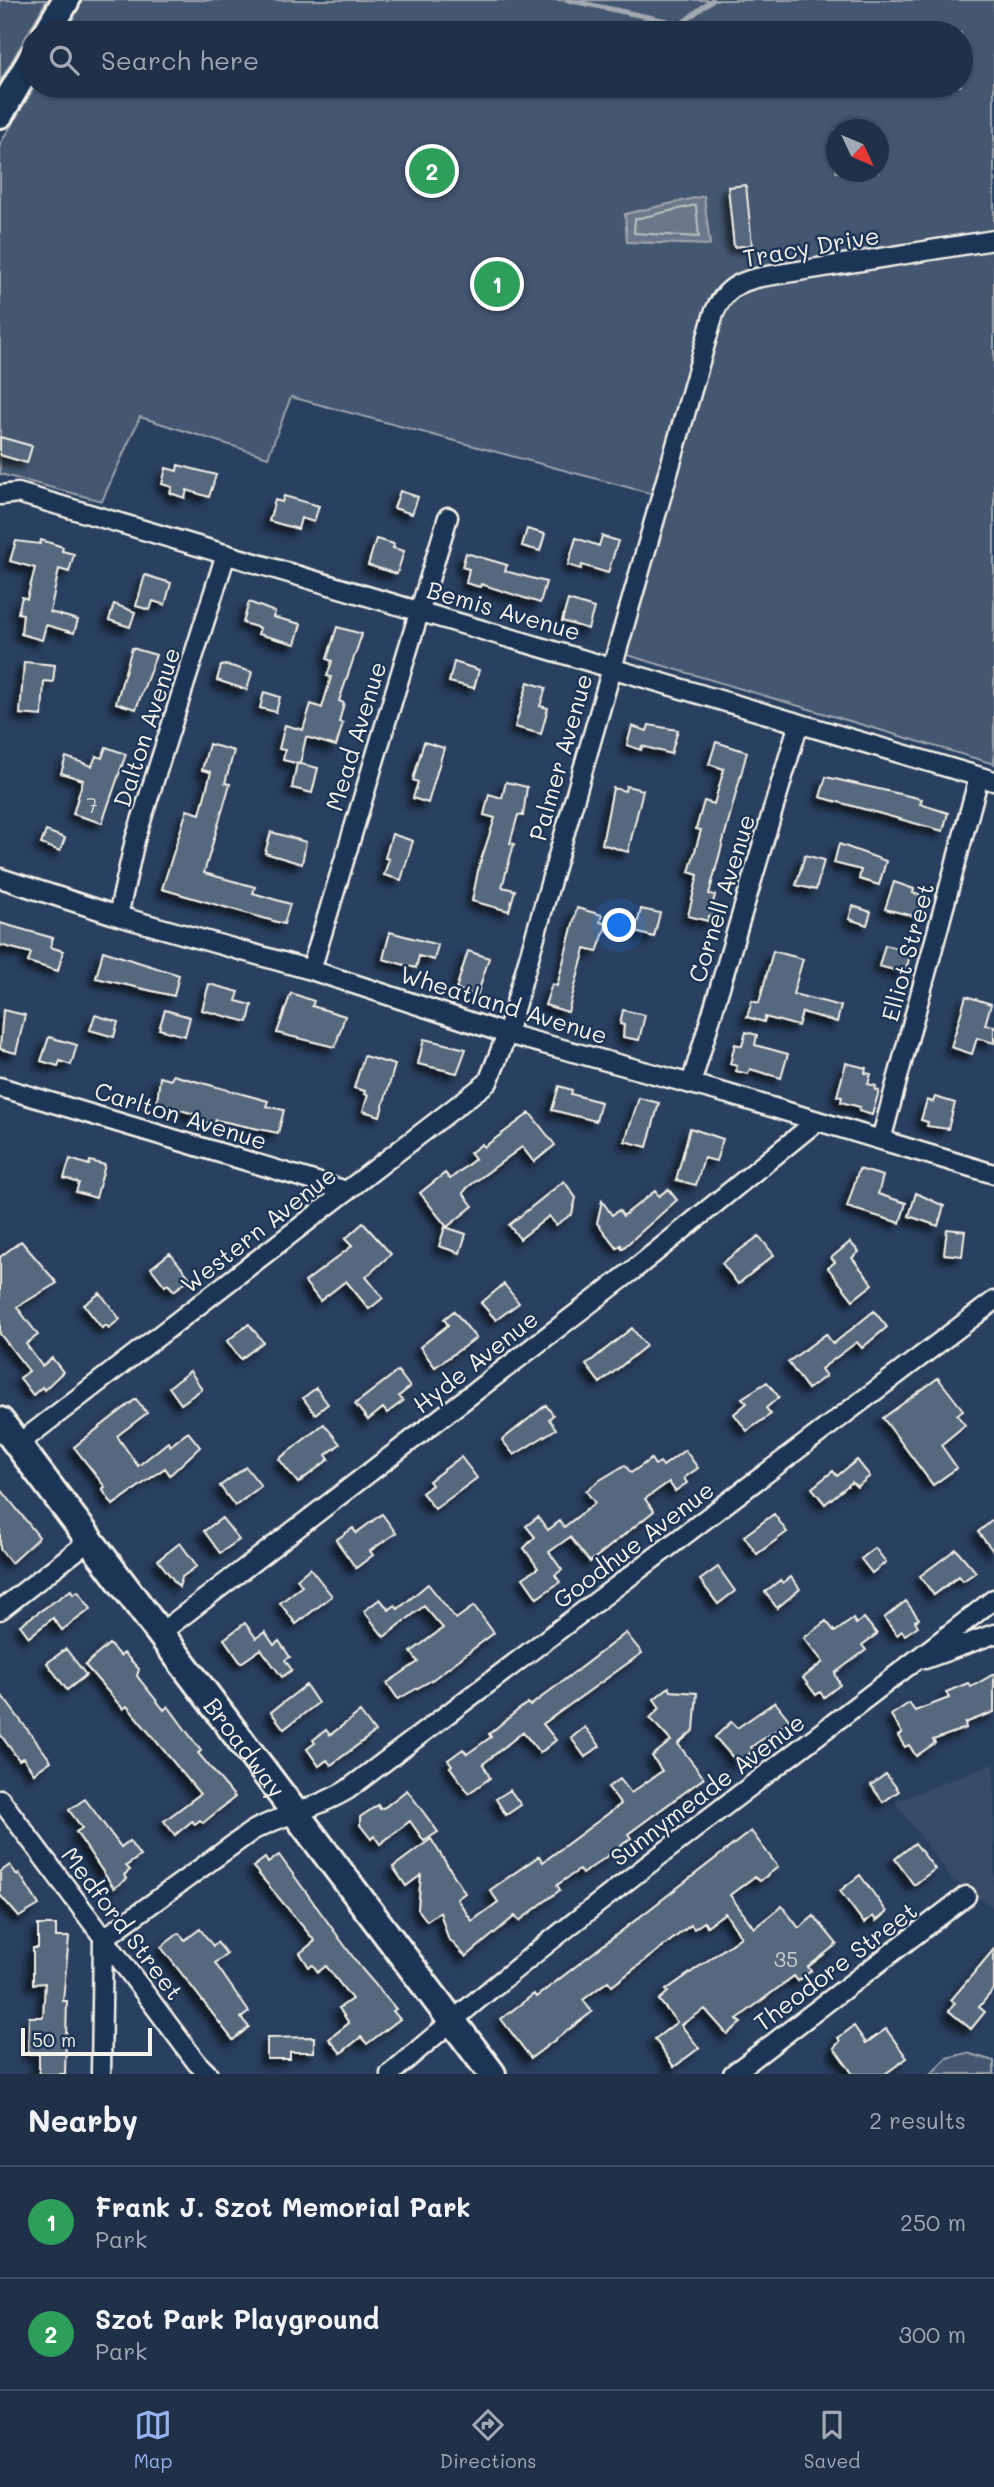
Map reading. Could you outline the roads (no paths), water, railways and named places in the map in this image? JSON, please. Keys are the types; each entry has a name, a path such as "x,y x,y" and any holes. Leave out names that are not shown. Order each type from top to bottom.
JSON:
{"main road":[{"path":"54,21 66,0"},
{"path":"0,114 21,78"},
{"name":"Broadway","path":"0,1421 492,2074"}],"street":[{"name":"Tracy Drive","path":"660,494 714,313 729,290 737,284 761,277 994,240"},
{"name":"Bemis Avenue","path":"0,495 18,493 611,666 798,726 987,779"},
{"name":"Palmer Avenue","path":"507,1034 660,494"},
{"name":"Mead Avenue","path":"311,970 448,517"},
{"name":"Dalton Avenue","path":"117,916 135,840 226,554"},
{"name":"Cornell Avenue","path":"691,1084 798,726"},
{"name":"Elliot Street","path":"881,1140 987,779"},
{"name":"Wheatland Avenue","path":"0,878 117,916 311,970 507,1034 691,1084 994,1174"},
{"name":"Western Avenue","path":"17,1445 488,1082 507,1034"},
{"name":"Carlton Avenue","path":"0,1087 348,1191"},
{"name":"Hyde Avenue","path":"159,1634 632,1270 817,1121"},
{"name":"Goodhue Avenue","path":"103,1939 252,1831 275,1819 320,1807 347,1790 994,1301"},
{"path":"0,1611 89,1541"},
{"name":"Sunnymeade Avenue","path":"453,2023 672,1843 912,1664 994,1599"},
{"path":"912,1664 994,1634"},
{"name":"Medford Street","path":"0,1799 103,1939 208,2074"},
{"name":"Theodore Street","path":"733,2074 967,1896"},
{"path":"101,2074 103,1939"},
{"path":"390,2074 453,2023"}],"water":[{"path":"704,196 710,245 627,242 625,214"}],"waterway":[{"path":"568,0 667,21"},
{"path":"685,21 712,0"}],"place":[{"name":"Szot Park Playground","path":"432,171"},
{"name":"Frank J. Szot Memorial Park","path":"497,284"}]}
